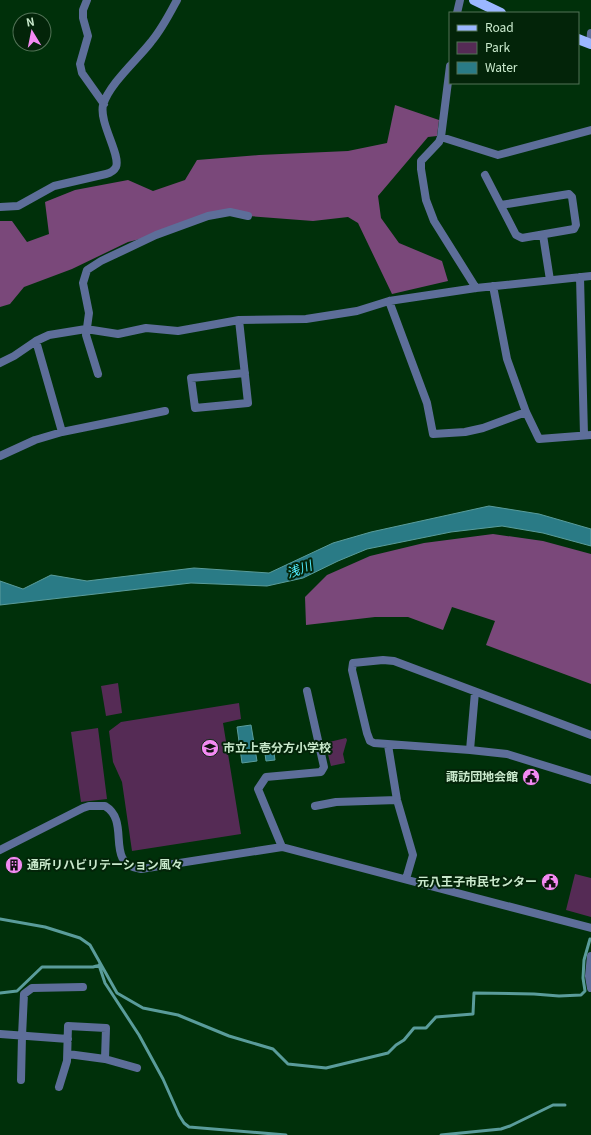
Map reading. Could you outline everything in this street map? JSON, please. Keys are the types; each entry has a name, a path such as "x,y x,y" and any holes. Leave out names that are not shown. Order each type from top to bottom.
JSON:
{"main road":[{"path":"474,0 499,12"},
{"path":"579,39 590,44"}],"street":[{"path":"87,0 83,18 88,36 80,64 82,73 104,104"},
{"path":"0,208 18,206 54,186 112,172 116,166 116,160 105,125 103,113 104,104 126,70 151,42 165,23 177,0"},
{"path":"457,12 460,0"},
{"path":"590,44 591,33"},
{"path":"449,74 441,137 439,142 421,161 421,169 426,200 434,221 476,288"},
{"path":"441,137 498,155 591,130"},
{"path":"484,175 516,235 522,238 543,235 546,233 574,229 576,225 572,197 569,194 501,205"},
{"path":"98,374 86,335 89,313 83,283 87,270 101,261 156,236 208,216 230,212 248,216"},
{"path":"543,235 550,280"},
{"path":"0,363 14,356 36,341 49,335 86,329 118,334 146,328 178,331 239,320 306,318 356,311 388,301 476,288 591,276"},
{"path":"493,286 506,359 526,412 539,439 588,435 580,277"},
{"path":"388,301 427,403 433,434 465,432 483,428 526,412"},
{"path":"239,320 245,373 248,403 195,408 192,378 245,373"},
{"path":"36,341 62,432"},
{"path":"0,456 35,440 62,432 165,411"},
{"path":"591,735 394,661 383,660 353,663 352,670 370,741 374,743 507,754 591,780"},
{"path":"282,847 258,789 266,777 321,772 324,767 307,691"},
{"path":"470,750 475,692"},
{"path":"388,745 397,800 413,855 406,879"},
{"path":"314,806 336,802 397,800"},
{"path":"0,850 75,812 89,806 98,805 105,806 114,814 117,822 122,858 129,866 135,868 141,869 282,847 591,928"},
{"path":"591,956 589,976 591,988"},
{"path":"21,1080 24,994 32,988 83,987"},
{"path":"59,1088 67,1061 68,1026 106,1028 105,1059"},
{"path":"0,1034 68,1039"},
{"path":"68,1054 105,1059 137,1068"}],"green space":[{"path":"118,683 122,713 106,716 101,686"},
{"path":"239,703 241,719 223,723 241,834 132,851 122,782 113,762 109,731 121,722"},
{"path":"98,728 107,799 81,802 71,732"},
{"path":"346,738 347,740 343,754 345,763 331,766 325,743"},
{"path":"575,874 591,878 591,917 566,910"}],"shaded area":[{"path":"395,105 439,120 437,136 428,137 378,196 381,218 399,243 442,261 448,281 392,294 358,223 348,217 313,221 248,216 230,212 128,242 72,269 24,287 10,304 0,307 0,221 12,221 27,242 49,234 45,202 75,190 128,180 153,191 185,180 197,160 259,155 348,151 387,143"},
{"path":"493,534 543,541 591,554 591,684 486,645 495,621 452,607 443,630 408,617 375,617 306,625 305,597 327,575 370,556 424,543"}],"water":[{"name":"浅川","path":"489,506 539,514 591,529 591,546 543,533 502,526 451,532 367,549 303,578 267,586 191,583 0,605 0,581 23,589 51,575 87,581 194,568 269,573 333,543 371,532"},
{"path":"251,725 257,761 242,763 237,727"},
{"path":"273,745 275,760 266,761 264,746"}],"waterway":[{"path":"0,919 45,927 80,938 90,945 117,993 143,1008 178,1015 229,1036 273,1049 288,1064 326,1068 388,1053 404,1040 414,1028 426,1028 436,1017 473,1014 474,993 559,996 581,995 585,991 583,978 584,960 590,939"},
{"path":"99,965 105,983 139,1035 163,1079 184,1123 189,1127 286,1135"},
{"path":"0,993 17,991 42,967 93,967 100,965"},
{"path":"441,1135 501,1129 553,1105 565,1105"}],"place":[{"name":"市立上壱分方小学校","path":"210,748"},
{"name":"諏訪団地会館","path":"531,777"},
{"name":"通所リハビリテーション風々","path":"14,865"},
{"name":"元八王子市民センター","path":"550,882"}]}
